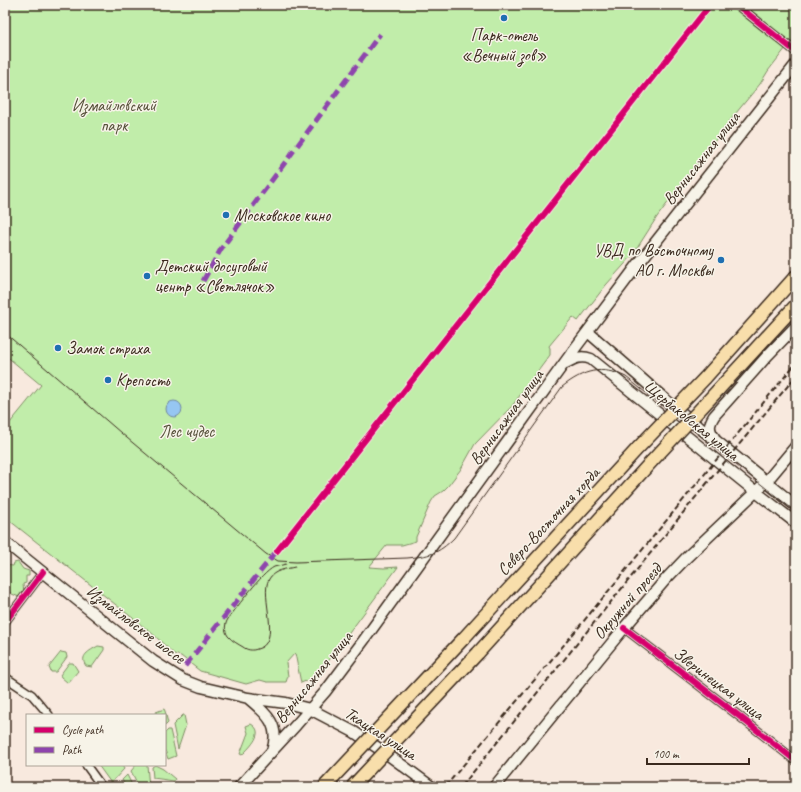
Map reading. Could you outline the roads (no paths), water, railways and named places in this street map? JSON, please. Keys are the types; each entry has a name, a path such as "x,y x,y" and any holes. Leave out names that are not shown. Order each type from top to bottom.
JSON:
{"main road":[{"name":"Вернисажная улица","path":"239,787 310,709 368,634 564,364 649,250 796,64"},
{"name":"Северо-Восточная хорда","path":"324,787 463,639 638,448 705,378 796,276"},
{"path":"352,787 478,653 796,305"},
{"path":"716,441 709,428 714,416 796,326"},
{"name":"Щербаковская улица","path":"588,332 666,400 796,506"},
{"name":"Щербаковская улица","path":"564,364 580,356 591,359 796,523"},
{"name":"Окружной проезд","path":"494,787 624,628 687,557 766,482 796,446"},
{"name":"Измайловское шоссе","path":"5,542 153,661 182,680 202,687 248,698 286,703 310,709"},
{"path":"248,698 264,712 274,727 274,743 271,752"},
{"name":"Ткацкая улица","path":"310,709 354,732 432,787"}],"street":[{"path":"737,5 796,52"},
{"path":"5,622 43,572"},
{"name":"Зверинецкая улица","path":"624,628 796,761"},
{"path":"5,677 32,695 48,714"},
{"path":"87,766 102,787"}],"water":[{"path":"171,401 177,401 182,406 180,415 177,417 171,417 166,412 166,406"}],"tram line":[{"path":"5,333 121,433 266,554 278,561 296,562 407,558 427,555 438,551 454,538 562,387 585,373 601,370 617,373 626,377 796,512"},
{"path":"286,564 274,567 263,576 227,621 225,629 228,636 246,649 257,649 265,645 268,638 270,629 267,587 269,579 277,572 295,567"}],"railway":[{"path":"445,787 796,363"},
{"path":"461,787 708,482 796,376"}],"place":[{"name":"Парк-отель «Вечный зов»","path":"504,18"},
{"name":"Московское кино","path":"226,215"},
{"name":"УВД по Восточному АО г. Москвы","path":"721,260"},
{"name":"Детский досуговый центр «Светлячок»","path":"147,276"},
{"name":"Замок страха","path":"58,348"},
{"name":"Крепость","path":"108,380"}],"park label":[{"name":"Измайловский парк","path":"114,115"},
{"name":"Лес чудес","path":"187,431"}]}
